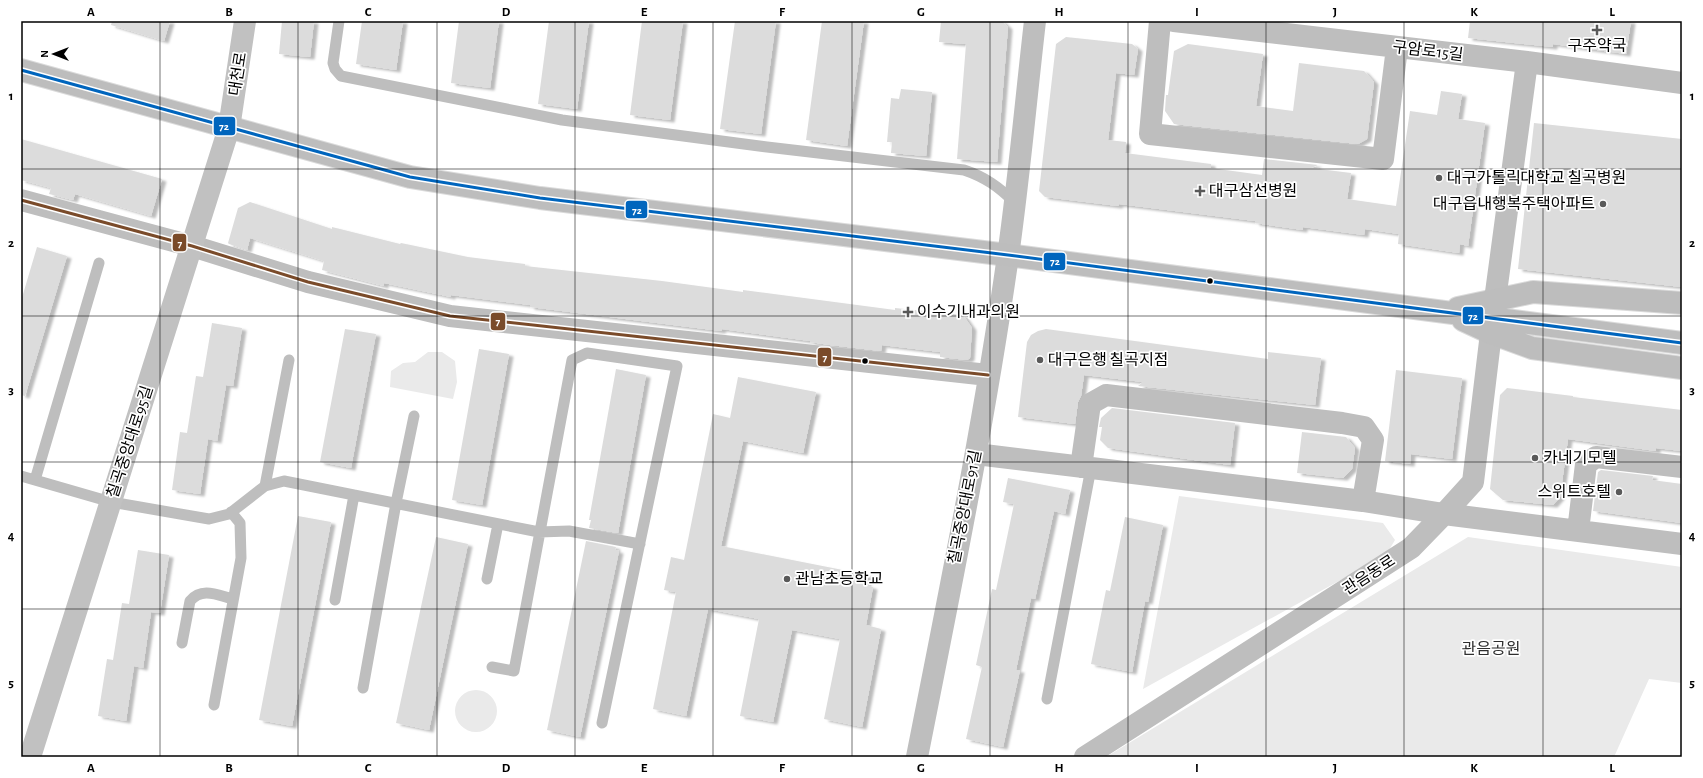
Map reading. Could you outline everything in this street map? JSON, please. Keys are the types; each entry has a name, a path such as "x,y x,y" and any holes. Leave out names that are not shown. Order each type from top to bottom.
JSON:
{"main road":[{"name":"대천로","path":"229,128 245,21"},
{"path":"21,70 403,175 540,198 1008,255 1682,343"},
{"name":"칠곡중앙대로95길","path":"30,757 229,128"},
{"path":"1444,311 1533,292 1682,303"},
{"path":"1444,311 1490,333 1532,348 1682,368"}],"street":[{"name":"칠곡중앙대로91길","path":"917,757 976,454 1008,255 1034,21"},
{"path":"1160,21 1150,134 1383,159 1397,48"},
{"name":"구암로15길","path":"1174,21 1527,62 1682,83"},
{"path":"1495,300 1527,62"},
{"path":"21,200 192,246 308,282 450,316 988,375"},
{"name":"관음동로","path":"1085,757 1411,548 1444,514 1473,482 1490,333"},
{"path":"1086,468 1090,404 1106,395 1311,419 1364,426 1373,440 1363,501"},
{"path":"976,454 1363,501 1444,514 1682,544"},
{"path":"1578,531 1586,464 1596,457 1682,467"}],"lane":[{"path":"339,21 333,63 340,76 562,120 767,147 964,170 980,175 1002,190 1014,202"},
{"path":"35,480 99,263"},
{"path":"492,667 514,671 572,360 587,353 677,366 602,723"},
{"path":"265,486 289,360"},
{"path":"364,688 396,503 414,416"},
{"path":"1047,699 1086,468"},
{"path":"21,476 110,502 209,519 231,512 265,486 284,481 539,532 570,531 640,544"},
{"path":"334,600 354,495"},
{"path":"214,705 240,558 240,523 231,512"},
{"path":"488,579 498,524"},
{"path":"182,644 190,601 194,596 201,592 233,599"}],"green space":[{"path":"428,352 442,352 455,361 457,382 453,399 390,387 391,371 403,363 415,362"},
{"path":"1179,496 1383,523 1395,540 1386,555 1143,689"},
{"name":"관음공원","path":"1468,537 1682,567 1682,683 1649,679 1614,757 1106,757"},
{"path":"476,690 491,696 497,711 491,726 476,732 461,726 455,711 461,696"}],"building":[{"path":"112,21 170,21 164,41 111,25"},
{"path":"282,21 314,21 310,57 279,54"},
{"path":"362,21 403,21 396,70 356,64"},
{"path":"459,21 499,21 490,88 451,83"},
{"path":"549,21 589,21 577,109 538,104"},
{"path":"642,21 683,21 670,120 630,115"},
{"path":"735,21 776,21 761,134 720,129"},
{"path":"822,21 864,21 847,146 806,140"},
{"path":"941,21 1002,21 1008,27 997,162 957,159 966,44 939,42"},
{"path":"1470,21 1631,21 1626,54 1553,44 1553,47 1468,38"},
{"path":"1066,37 1132,44 1138,49 1134,75 1116,73 1108,140 1126,142 1125,153 1211,164 1211,168 1262,175 1264,159 1318,165 1311,168 1351,173 1347,199 1396,206 1410,111 1437,115 1441,91 1462,94 1458,119 1485,123 1468,246 1460,244 1459,253 1398,244 1399,234 1365,229 1364,235 1303,227 1303,230 1255,223 1255,221 1119,204 1118,206 1045,197 1039,191 1056,44"},
{"path":"1188,44 1263,54 1256,106 1293,111 1299,63 1364,71 1374,82 1367,139 1358,144 1174,124 1165,111 1166,95 1168,95 1174,51"},
{"path":"901,89 932,92 926,156 891,153 892,142 887,142 891,98 899,99"},
{"name":"대구읍내행복주택아파트","path":"1534,123 1682,139 1682,287 1518,269"},
{"path":"21,139 162,179 151,216 75,194 73,200 49,194 51,188 21,180"},
{"path":"250,202 332,229 332,227 400,244 468,257 525,264 525,266 662,281 743,292 743,290 895,310 895,308 963,315 972,328 970,358 967,360 940,357 940,352 882,345 881,351 830,345 722,329 721,331 530,307 530,305 451,295 451,297 384,283 384,286 322,270 324,261 250,238 247,250 229,244 228,243 238,208"},
{"path":"37,247 67,256 25,396 21,395 21,301"},
{"path":"212,323 242,328 233,386 226,385 217,441 208,439 200,494 172,490 180,432 187,433 196,376 203,377"},
{"path":"345,329 376,334 351,468 320,462"},
{"path":"1046,329 1268,359 1268,352 1321,358 1315,405 1138,386 1143,382 1084,375 1075,424 1018,417 1027,342 1031,335"},
{"path":"479,349 509,354 482,505 452,500"},
{"path":"616,369 646,375 618,533 589,528 591,520 589,520"},
{"path":"1396,370 1462,378 1452,459 1411,454 1410,464 1385,461"},
{"path":"738,377 816,392 803,453 743,441 721,546 868,575 866,585 873,587 866,625 881,629 862,727 824,719 840,639 792,630 773,722 740,716 759,619 708,609 686,716 653,709 676,592 664,590 671,557 684,560 713,414 730,418"},
{"path":"1507,388 1682,410 1682,451 1656,448 1656,451 1568,439 1560,497 1553,505 1503,500 1490,489 1500,395"},
{"path":"1112,408 1235,423 1230,465 1108,448 1100,440 1102,427 1099,427 1101,418"},
{"path":"1302,432 1346,437 1355,448 1352,469 1343,478 1297,473"},
{"path":"1601,470 1653,476 1652,480 1682,484 1682,523 1593,511 1598,472"},
{"path":"1008,478 1070,490 1065,514 1054,511 1035,599 1031,598 1016,670 1020,670 1003,747 966,739 982,667 976,665 992,589 996,590 1014,504 1003,502"},
{"path":"298,516 331,522 292,726 259,720"},
{"path":"1125,517 1163,525 1148,602 1145,601 1132,672 1091,664 1106,590 1110,591"},
{"path":"436,537 468,544 429,730 396,723"},
{"path":"586,541 616,547 615,550 619,551 580,737 547,730"},
{"path":"138,550 169,555 160,613 151,612 143,668 134,666 126,721 98,716 107,659 113,660 122,603 129,604"}],"transit line":[{"name":"72","path":"21,70 410,177 540,198 1008,255 1682,343"},
{"name":"7","path":"21,200 192,246 308,282 450,316 988,375"}],"place":[{"name":"구주약국","path":"1597,30"},
{"name":"대구가톨릭대학교 칠곡병원","path":"1439,178"},
{"name":"대구삼선병원","path":"1200,191"},
{"name":"대구읍내행복주택아파트","path":"1603,204"},
{"name":"이수기내과의원","path":"908,312"},
{"name":"대구은행 칠곡지점","path":"1040,360"},
{"name":"카네기모텔","path":"1535,458"},
{"name":"스위트호텔","path":"1619,492"},
{"name":"관남초등학교","path":"787,579"}]}
